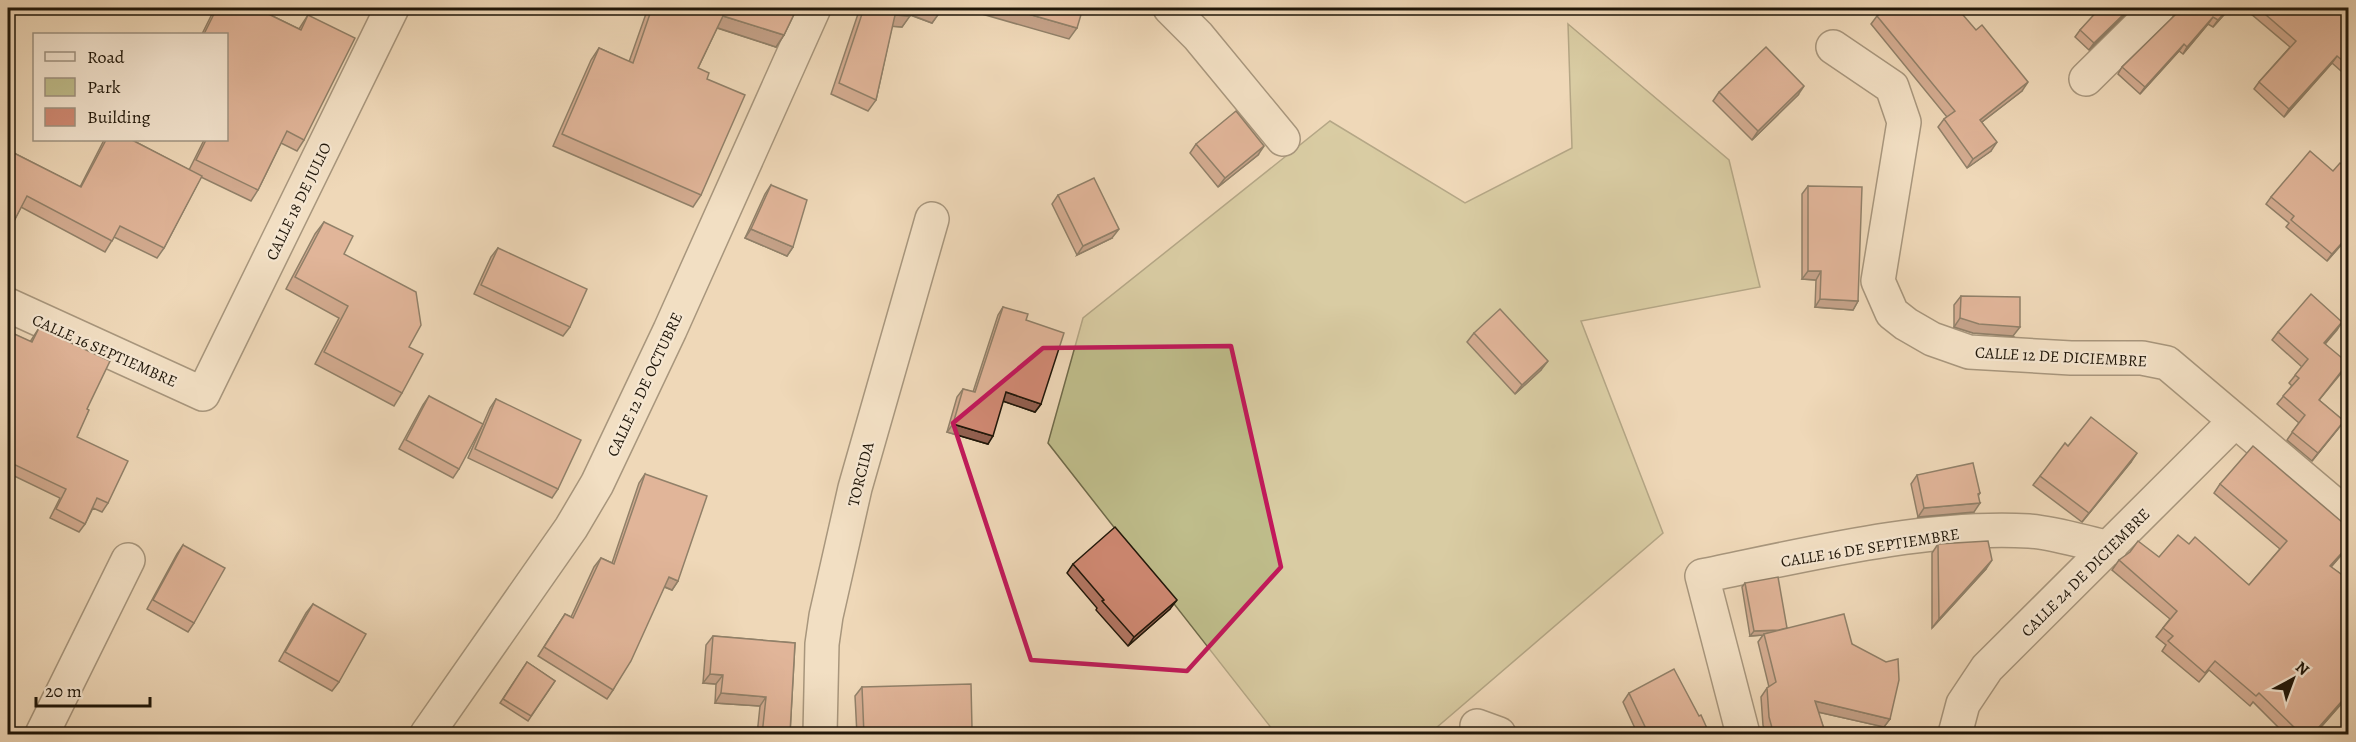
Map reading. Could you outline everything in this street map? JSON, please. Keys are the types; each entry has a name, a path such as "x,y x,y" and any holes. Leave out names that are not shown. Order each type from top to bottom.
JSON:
{"street":[{"name":"CALLE 18 DE JULIO","path":"203,394 392,8"},
{"name":"CALLE 12 DE OCTUBRE","path":"427,735 572,528 597,484 670,330 814,8"},
{"path":"1170,8 1198,36 1283,139"},
{"path":"2086,79 2158,8"},
{"name":"CALLE 12 DE DICIEMBRE","path":"1833,47 1892,87 1904,122 1878,281 1892,312 1906,324 1932,339 1969,352 2071,358 2142,358 2167,363 2234,422 2349,516"},
{"name":"TORCIDA","path":"820,735 822,644 826,616 855,488 932,219"},
{"name":"CALLE 16 SEPTIEMBRE","path":"8,305 203,394"},
{"name":"CALLE 24 DE DICIEMBRE","path":"1955,735 1963,704 1987,668 2234,422"},
{"name":"CALLE 16 DE SEPTIEMBRE","path":"1743,735 1702,576 1823,551 1899,539 1977,531 2031,531 2110,548"},
{"path":"42,735 129,560"}],"highlighted area":[{"path":"1231,346 1281,567 1187,671 1031,660 953,423 1043,348"}],"green space":[{"path":"1568,24 1729,160 1760,287 1581,321 1663,533 1429,734 1276,734 1048,443 1083,318 1330,121 1465,203 1572,148"}],"building":[{"path":"217,8 256,8 301,30 308,15 355,38 304,140 287,131 258,190 196,160 206,141 228,141 228,33 204,33"},
{"path":"652,8 797,8 784,35 723,16 698,68 709,73 707,79 745,95 701,195 562,134 599,48 633,63"},
{"path":"864,8 912,8 910,16 895,15 876,100 839,83"},
{"path":"929,8 942,8 940,12"},
{"path":"1007,8 1083,8 1077,28"},
{"path":"1887,8 1957,8 1976,30 1982,25 2028,82 1980,120 1997,142 1973,159 1944,119 1955,111 1877,16"},
{"path":"2100,8 2104,11 2107,8 2130,8 2094,43 2080,30"},
{"path":"2180,8 2229,8 2218,20 2213,17 2187,47 2184,44 2145,87 2122,67"},
{"path":"2258,8 2349,8 2349,66 2337,56 2289,109 2259,82 2296,41"},
{"path":"1766,47 1804,86 1758,131 1719,92"},
{"path":"1236,111 1264,146 1225,178 1196,144"},
{"path":"105,141 134,141 202,176 164,248 120,226 112,241 27,196 13,223 8,221 8,150 81,187"},
{"path":"2310,151 2333,171 2340,163 2349,170 2349,235 2332,254 2291,220 2294,216 2271,197"},
{"path":"1094,178 1119,229 1083,246 1058,195"},
{"path":"771,185 807,200 793,247 751,229"},
{"path":"1808,186 1862,187 1858,301 1820,299 1821,271 1808,271"},
{"path":"324,222 353,236 344,254 416,292 421,325 409,347 423,354 402,393 324,352 348,306 295,277"},
{"path":"498,248 587,289 570,327 481,285"},
{"path":"2311,294 2342,322 2324,343 2348,363 2319,400 2344,421 2318,453 2292,432 2305,415 2283,396 2299,378 2295,375 2308,359 2278,332"},
{"path":"1961,296 2020,297 2020,327 1979,324 1960,318"},
{"path":"1003,307 1028,314 1026,320 1064,333 1041,404 1006,392 993,436 953,424 963,389 975,392"},
{"path":"1500,309 1548,361 1522,385 1474,333"},
{"path":"39,328 110,361 87,409 89,410 77,437 128,461 108,503 97,498 85,524 56,509 66,489 11,463 13,459 8,457 8,338 10,332 32,342"},
{"path":"429,396 483,424 459,469 406,440"},
{"path":"496,399 581,440 558,489 475,449"},
{"path":"2091,417 2137,453 2089,513 2040,476 2065,443 2068,446"},
{"path":"2253,446 2349,528 2349,545 2330,566 2349,580 2349,693 2312,735 2302,735 2259,693 2256,696 2215,661 2205,673 2168,641 2173,636 2163,628 2177,611 2119,560 2130,552 2138,541 2159,557 2178,535 2189,544 2195,537 2249,585 2287,541 2220,484"},
{"path":"1973,463 1980,503 1924,508 1917,475"},
{"path":"645,474 707,496 678,581 669,577 631,661 613,690 544,647 565,614 573,618 601,558 614,564"},
{"path":"1115,527 1177,600 1134,637 1073,564"},
{"path":"1988,541 1992,560 1939,619 1938,544"},
{"path":"183,545 225,568 194,623 153,600"},
{"path":"1778,577 1787,628 1754,631 1745,583"},
{"path":"313,604 366,634 339,682 285,652"},
{"path":"1844,614 1852,644 1886,662 1898,659 1899,680 1890,719 1815,701 1826,735 1774,735 1769,717 1767,688 1776,682 1764,634"},
{"path":"713,636 795,643 790,733 809,735 762,735 766,697 721,693 723,675 710,674"},
{"path":"527,662 555,681 531,716 503,699"},
{"path":"1674,669 1710,735 1649,735 1629,693"},
{"path":"971,684 972,728 968,735 864,735 862,687"}]}
